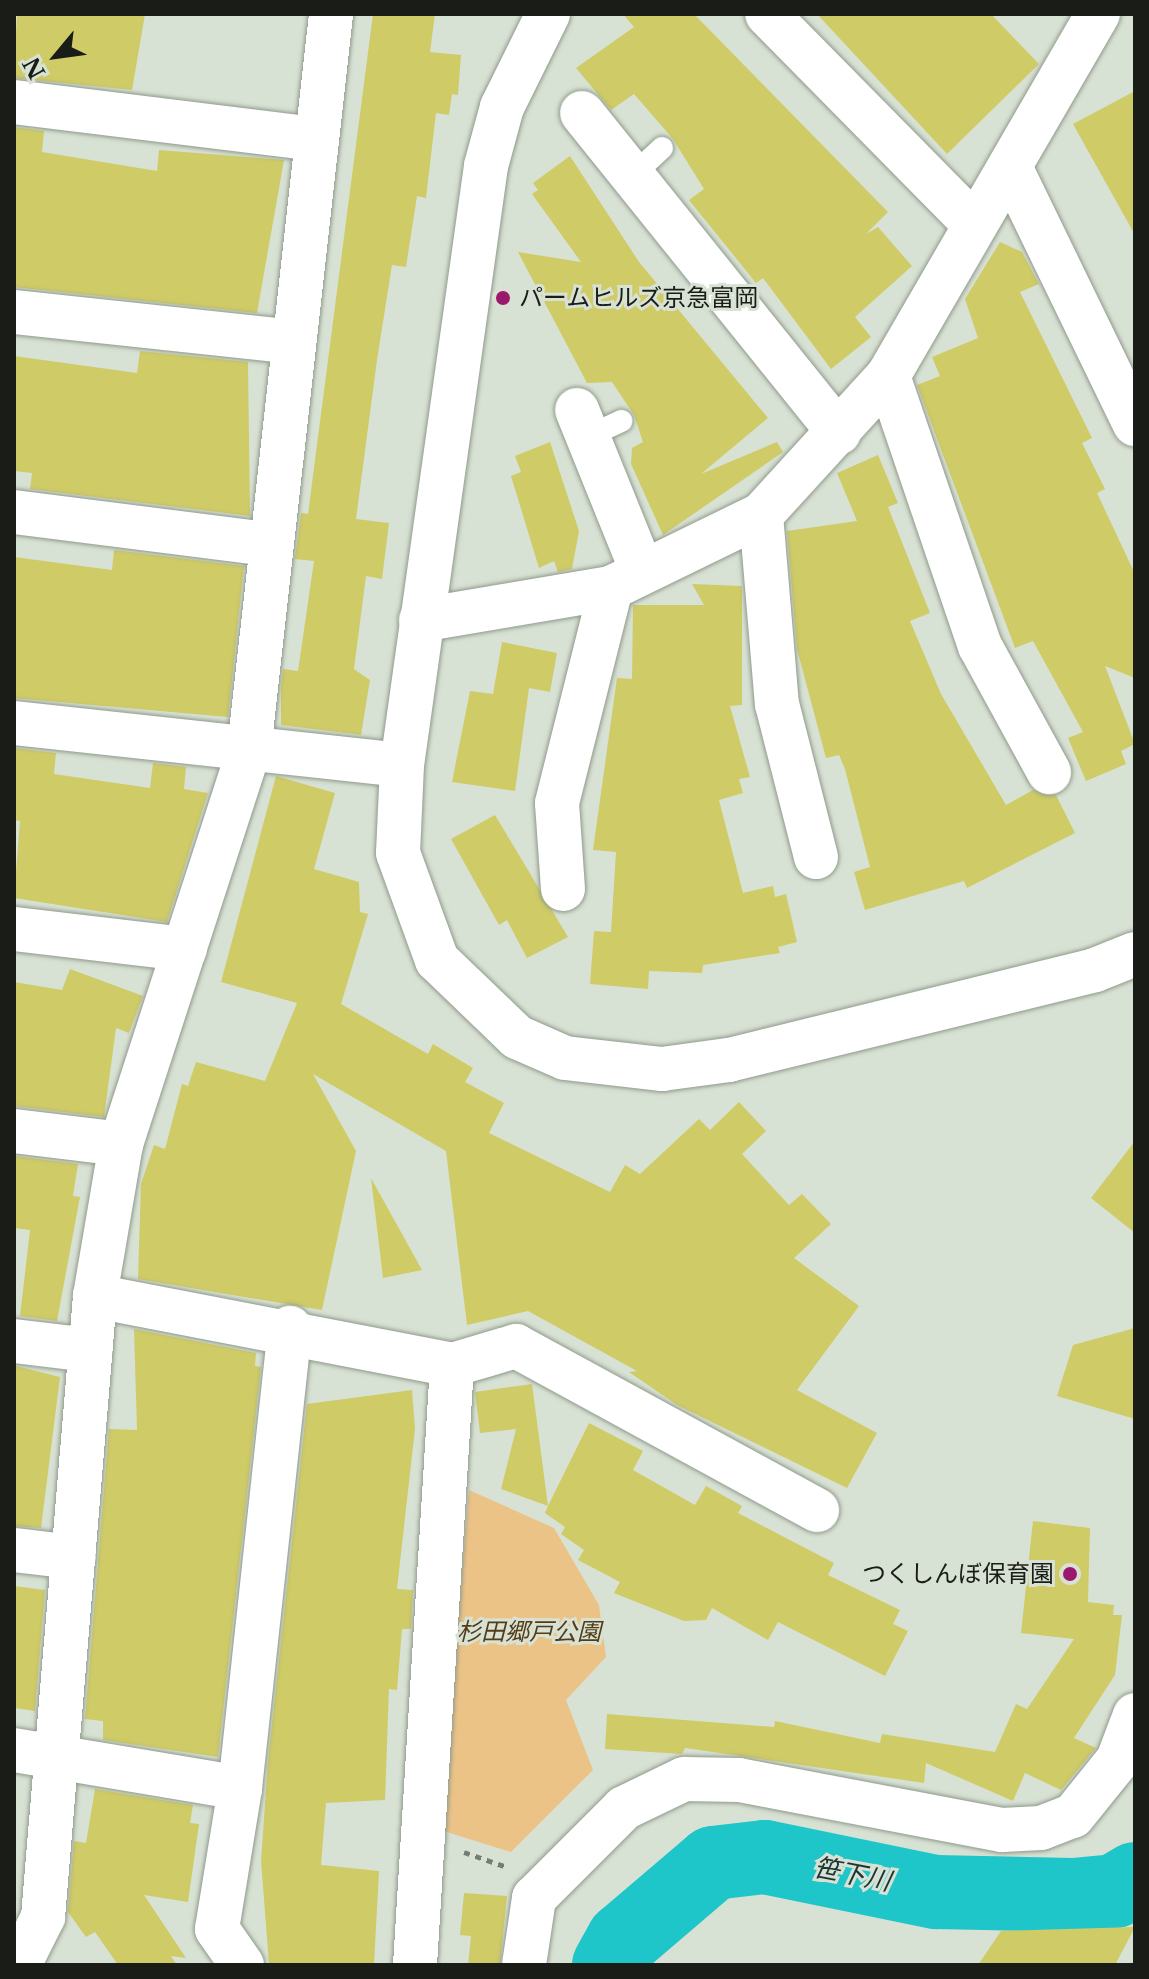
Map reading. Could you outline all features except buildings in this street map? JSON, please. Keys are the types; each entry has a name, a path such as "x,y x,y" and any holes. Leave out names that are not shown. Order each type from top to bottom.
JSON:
{"street":[{"path":"17,1964 43,1917 59,1756 95,1296 121,1144 249,750 269,544 331,14"},
{"path":"548,14 502,107 486,166 402,765 398,853 437,960 517,1037 565,1058 662,1069 729,1060 1095,970 1135,954"},
{"path":"767,14 972,222"},
{"path":"421,620 626,579 761,515 888,376 972,222 1010,167 1086,19"},
{"path":"14,102 316,139"},
{"path":"582,113 647,162 839,433"},
{"path":"1010,167 1135,424"},
{"path":"14,312 293,342"},
{"path":"888,376 980,646 1049,772"},
{"path":"563,889 557,803 626,579 595,423"},
{"path":"14,512 269,544"},
{"path":"761,515 777,704 816,857"},
{"path":"14,723 402,765"},
{"path":"14,929 185,949"},
{"path":"14,1131 121,1144"},
{"path":"95,1296 290,1328 452,1365 516,1346 817,1510"},
{"path":"242,1965 217,1929 240,1788 290,1328"},
{"path":"14,1341 90,1350"},
{"path":"415,1965 452,1365"},
{"path":"14,1550 74,1557"},
{"path":"524,1965 534,1898 624,1808 684,1779 739,1780 1002,1830 1041,1828 1073,1816 1118,1760 1135,1715"},
{"path":"14,1750 240,1788"}],"green space":[{"name":"杉田郷戸公園","path":"469,1490 554,1528 599,1605 606,1657 566,1700 593,1770 511,1852 440,1830"}],"waterway":[{"name":"笹下川","path":"609,1965 623,1940 713,1863 765,1857 936,1892 1073,1895 1115,1891 1135,1879"}],"place":[{"name":"パームヒルズ京急富岡","path":"503,298"},
{"name":"つくしんぼ保育園","path":"1070,1574"}]}
